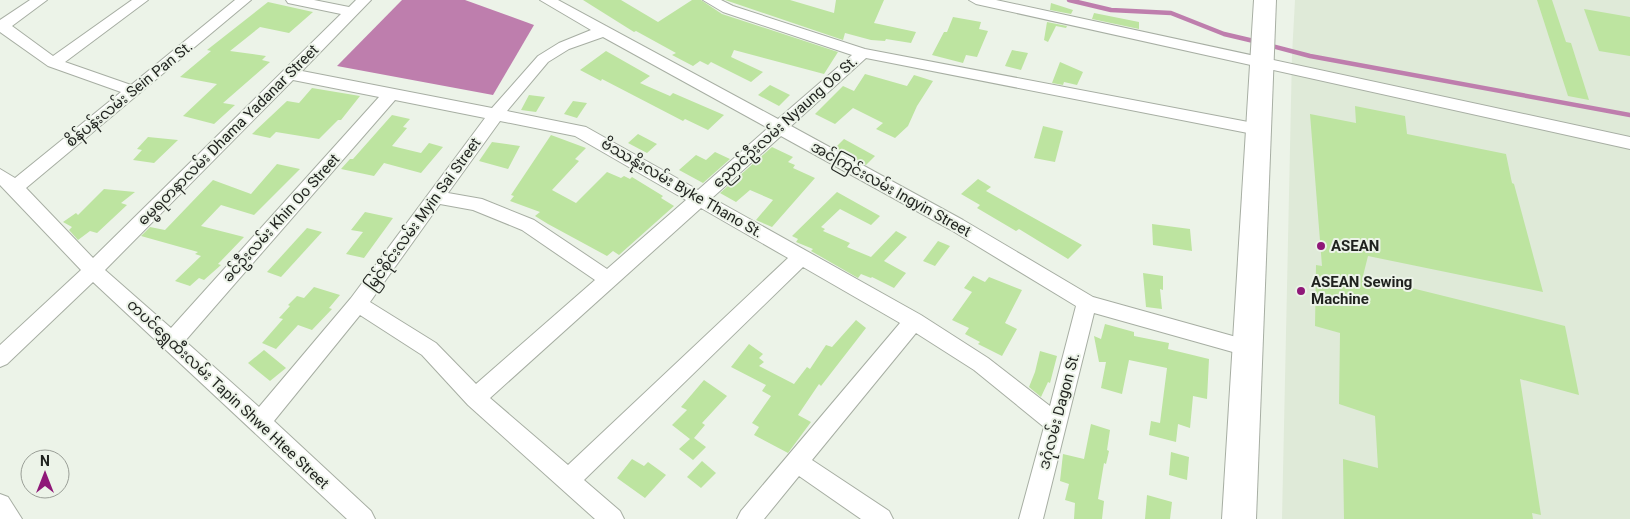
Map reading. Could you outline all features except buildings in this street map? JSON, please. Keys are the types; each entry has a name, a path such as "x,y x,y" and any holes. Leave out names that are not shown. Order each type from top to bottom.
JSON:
{"street":[{"path":"40,0 1,25 52,63 133,91"},
{"path":"52,63 141,0"},
{"name":"စိန်ပန်းလမ်း Sein Pan St.","path":"15,188 244,0"},
{"path":"293,0 358,6"},
{"name":"အင်ကြင်းလမ်း Ingyin Street","path":"547,0 957,224 1087,303 1247,348"},
{"path":"710,0 728,9 863,53"},
{"path":"976,0 1262,49 1630,143"},
{"path":"1239,519 1265,0"},
{"name":"ဓမ္မရတနာလမ်း Dhama Yadanar Street","path":"0,358 93,270 358,6"},
{"name":"မြင်စိုင်းလမ်း Myin Sai Street","path":"260,422 358,304 496,114 543,58 564,46 604,31"},
{"name":"ညောင်ဦးလမ်း Nyaung Oo St.","path":"475,398 863,53 1258,129"},
{"name":"ဗိဿနိုးလမ်း Byke Thano St.","path":"290,74 580,131 914,321 981,364 1056,424"},
{"name":"ခင်ဦးလမ်း Khin Oo Street","path":"172,341 391,94"},
{"name":"တပင်ရွှေထီးလမ်း Tapin Shwe Htee Street","path":"0,175 15,188 93,270 363,519"},
{"path":"436,197 476,204 528,225 608,279"},
{"path":"568,480 802,256"},
{"name":"ဒဂုံလမ်း Dagon St.","path":"1031,519 1087,303"},
{"path":"358,304 429,349 475,398 612,519"},
{"path":"749,519 914,321"},
{"path":"796,462 881,519"},
{"path":"0,505 10,519"}],"shaded area":[{"path":"402,0 465,0 534,25 493,95 337,66"},
{"path":"1295,0 1630,0 1630,519 1282,519 1292,55"}],"waterway":[{"path":"1069,0 1111,10 1171,13 1224,34 1258,42"},
{"path":"1268,45 1310,56 1630,115"}],"place":[{"name":"ASEAN","path":"1321,246"},
{"name":"ASEAN Sewing Machine","path":"1301,291"}]}
